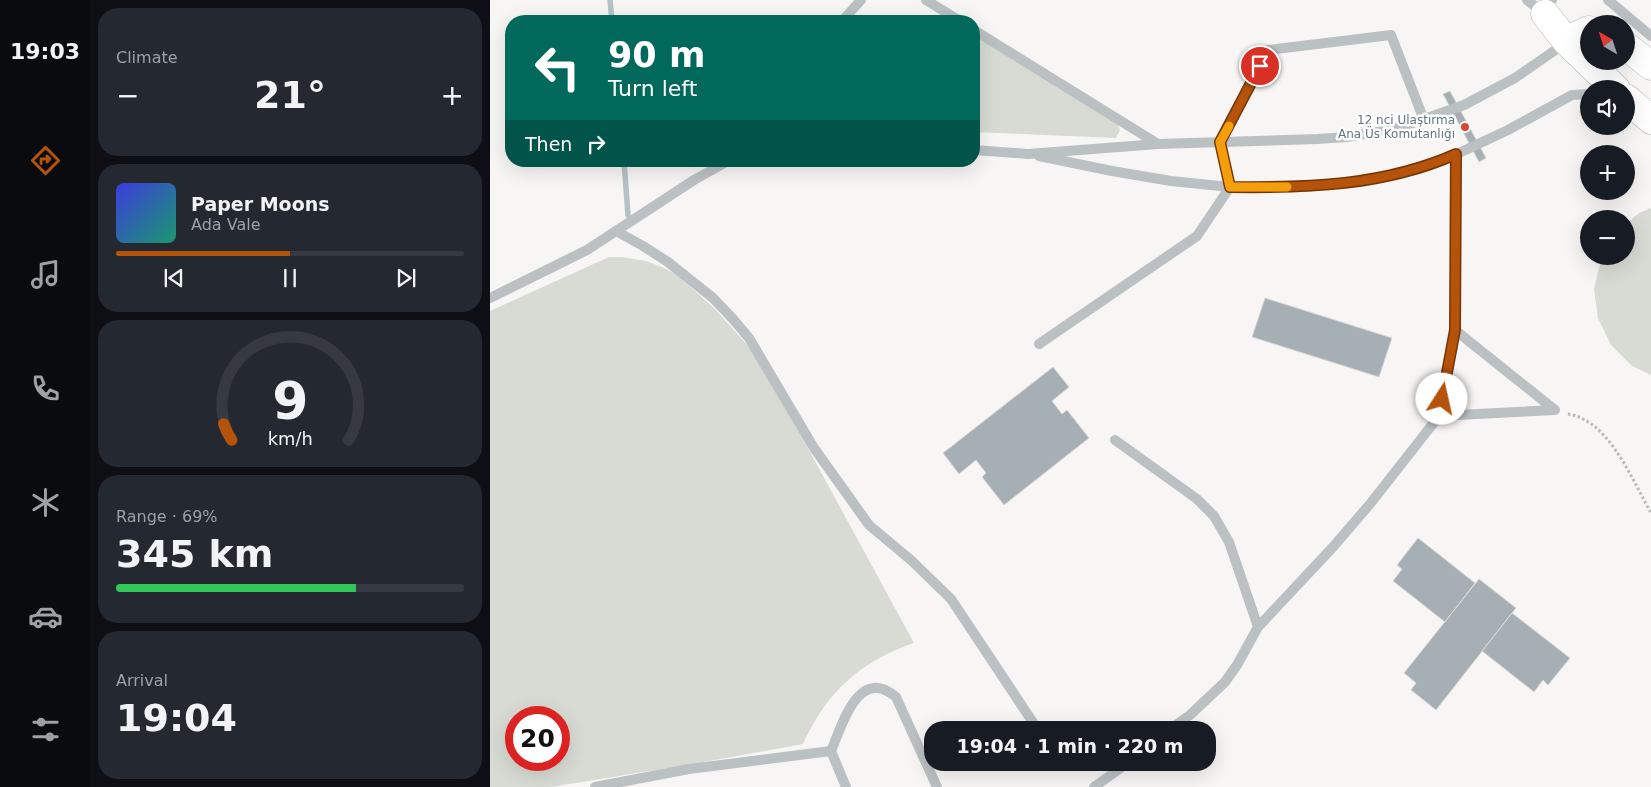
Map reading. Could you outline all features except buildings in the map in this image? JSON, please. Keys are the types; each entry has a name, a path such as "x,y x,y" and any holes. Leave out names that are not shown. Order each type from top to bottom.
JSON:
{"main road":[{"path":"1541,5 1578,36 1610,80"},
{"path":"1635,53 1651,66"},
{"path":"1635,106 1651,120"}],"lane":[{"path":"847,15 860,0"},
{"path":"926,0 950,15"},
{"path":"1610,1 1651,36"},
{"path":"980,34 1158,144"},
{"path":"1039,344 1196,236 1230,187 1220,142 1268,50 1391,35 1424,120"},
{"path":"1028,154 1158,144 1347,137 1377,132 1424,120 1464,106 1515,78 1578,36"},
{"path":"980,150 1028,154 1112,172 1171,181 1230,187 1304,187 1367,181 1419,169 1508,130 1572,95 1580,95"},
{"path":"1182,721 1225,682 1238,665 1258,627 1351,526 1439,416 1455,330 1456,154"},
{"path":"490,298 587,250 714,167"},
{"path":"616,231 668,262 706,292 733,319 748,338 814,448 869,525 912,561 950,599 1032,721"},
{"path":"1455,330 1555,410"},
{"path":"1439,416 1555,410"},
{"path":"1115,440 1196,499 1214,516 1229,542 1258,627"},
{"path":"846,787 831,751 854,699 865,691 872,689 884,690 896,697 937,787"},
{"path":"596,787 689,769 831,751"},
{"path":"1094,787 1116,771"}],"path":[{"path":"1555,410 1582,418 1602,433 1613,446 1651,513"}],"shaded area":[{"path":"980,34 1117,122 1120,130 1116,138 980,132"},
{"path":"1651,208 1651,375 1632,366 1611,345 1598,318 1594,289 1600,265 1635,265 1635,216"},
{"path":"609,257 646,261 677,275 714,308 749,347 765,370 914,643 877,659 847,681 822,709 803,744 551,787 490,787 490,311"}],"waterway":[{"path":"610,0 611,15"},
{"path":"624,167 628,215"}],"slow traffic":[{"path":"1229,126 1220,142 1230,187 1287,187"}],"place":[{"name":"12 nci Ulaştırma Ana Üs Komutanlığı","path":"1465,127"}],"route":[{"path":"1260,66 1220,142 1230,187 1304,187 1367,181 1419,169 1456,154 1455,330 1442,399"}]}
